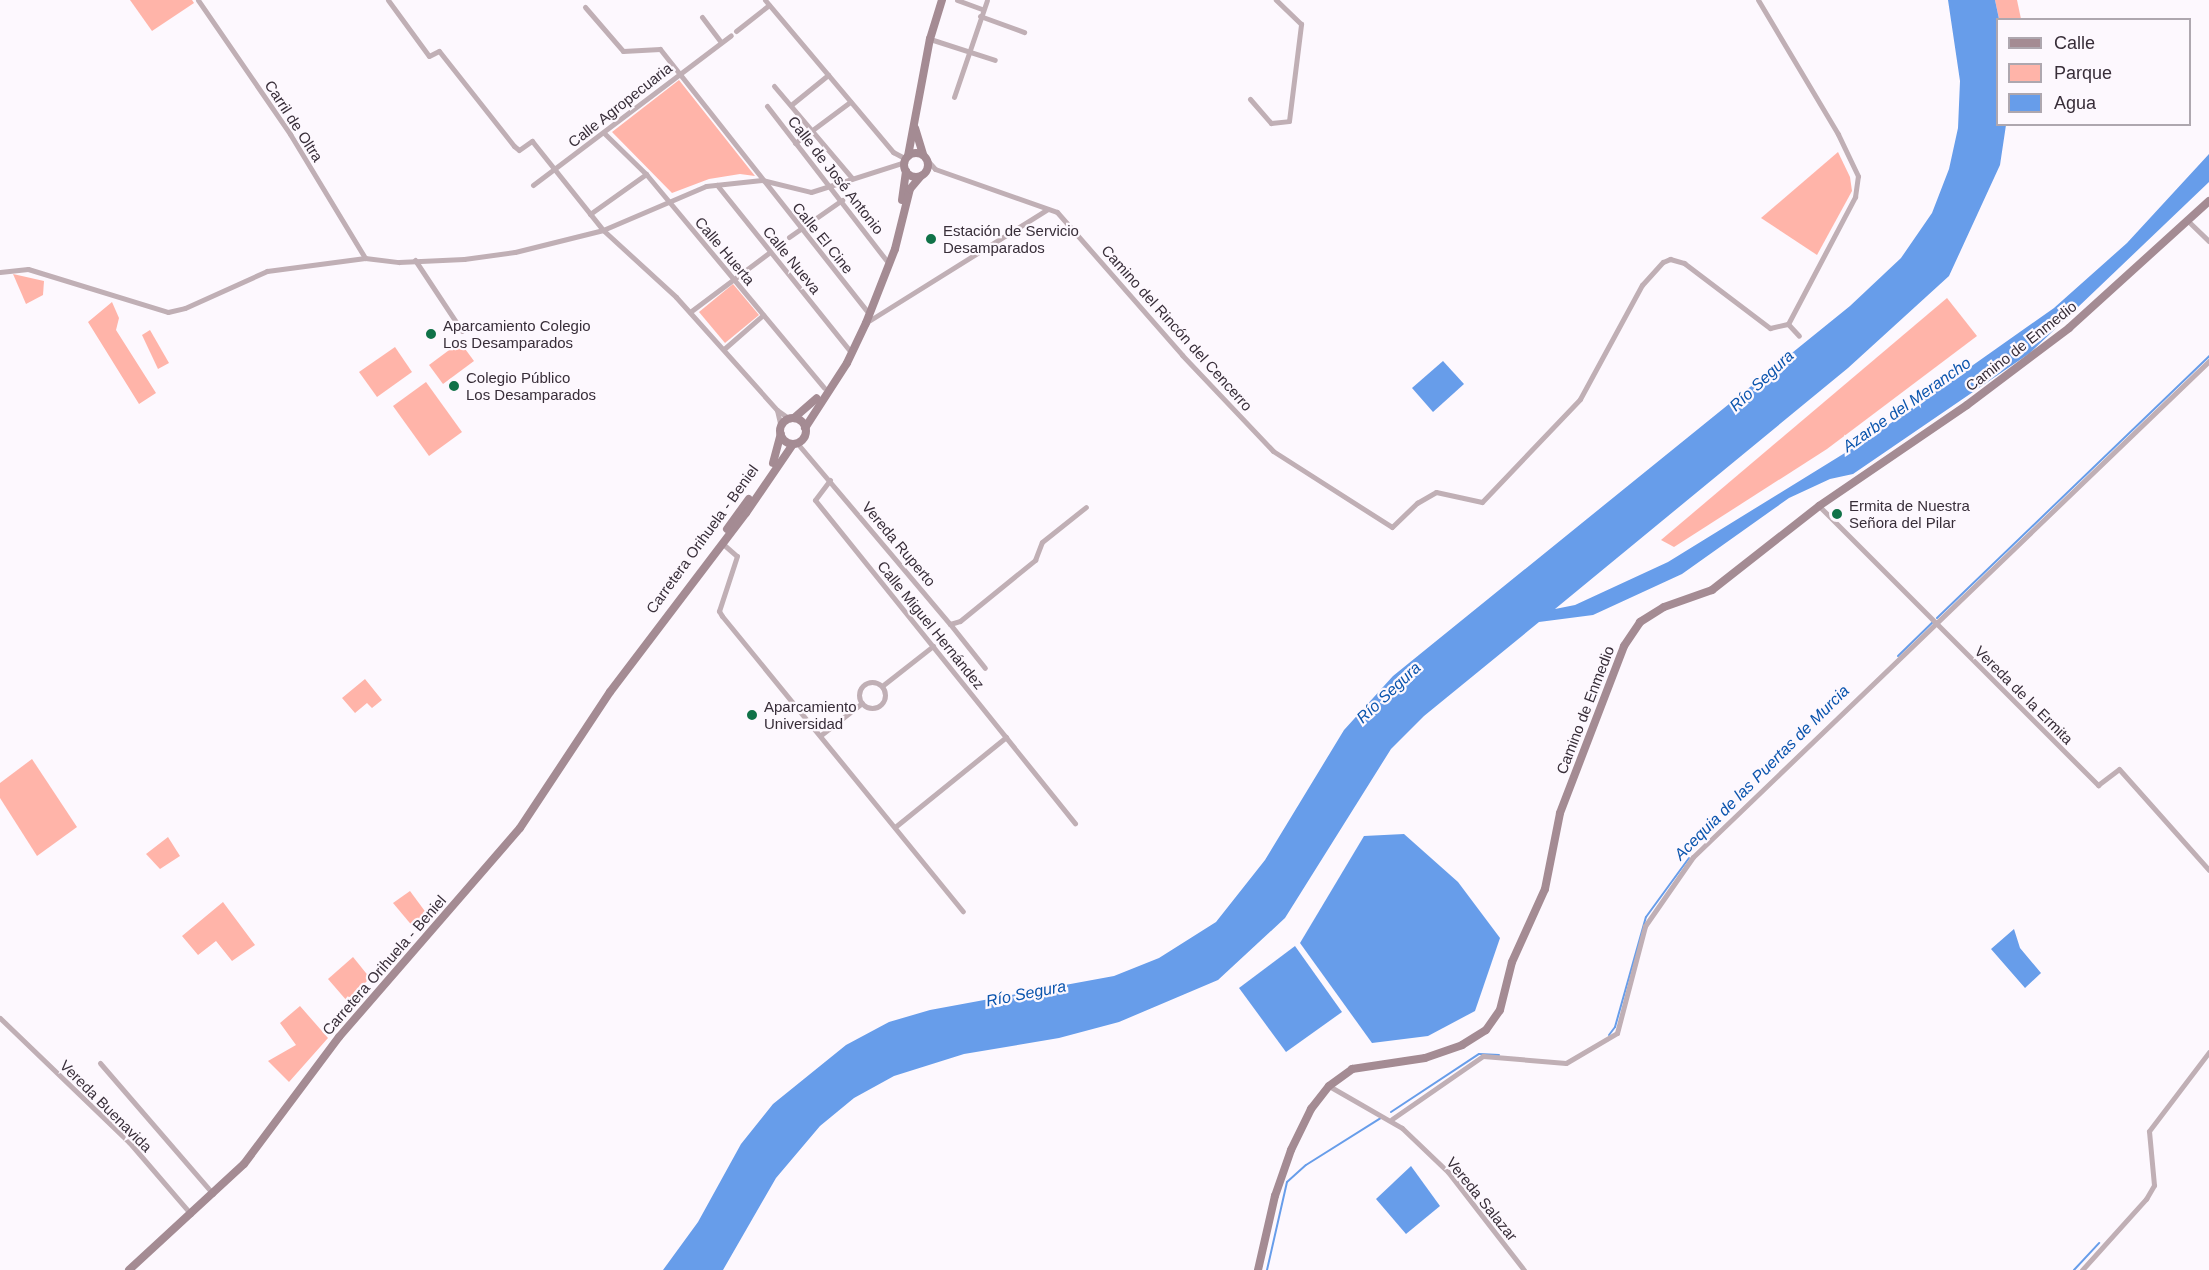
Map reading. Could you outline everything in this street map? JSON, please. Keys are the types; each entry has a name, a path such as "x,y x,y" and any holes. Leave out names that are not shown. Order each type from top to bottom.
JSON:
{"main road":[{"path":"795,443 781,431 824,388 849,350 886,260 905,163 915,128 930,39 942,0"},
{"path":"792,418 806,428 847,363 875,302 895,249 910,189 922,175 925,158 915,128"},
{"path":"905,163 925,158"},
{"path":"905,163 922,175"},
{"name":"Camino de Enmedio","path":"1258,1270 1275,1196 1291,1150 1311,1109 1329,1086 1352,1069 1425,1058 1462,1046 1486,1030 1500,1010 1512,962 1545,889 1560,813 1624,646 1640,622 1664,607 1712,590 1819,506 1966,405 2069,328 2209,201"},
{"name":"Carretera Orihuela - Beniel","path":"636,657 723,544 795,443 805,436 806,428"},
{"name":"Carretera Orihuela - Beniel","path":"129,1270 214,1195 244,1164 352,1021 520,828 636,657 773,464 781,431"}],"street":[{"name":"Carril de Oltra","path":"198,0 290,134 365,258"},
{"path":"388,0 429,56 439,51 514,146 519,150 532,141 603,230 690,312 777,411 792,418"},
{"path":"957,0 982,9"},
{"path":"954,97 982,9 987,0"},
{"path":"1250,99 1271,123 1289,121 1301,24 1276,0"},
{"path":"1758,0 1838,134 1858,176 1855,197 1788,324 1799,336"},
{"path":"767,2 850,102 905,163"},
{"name":"Calle Agropecuaria","path":"533,185 556,170 721,42 767,2"},
{"name":"Calle El Cine","path":"585,7 623,51 660,49 800,230 866,310"},
{"path":"980,16 1024,32"},
{"path":"702,17 721,42"},
{"path":"930,39 995,60"},
{"path":"791,105 828,75"},
{"path":"774,86 852,178"},
{"path":"795,143 850,102"},
{"name":"Calle de José Antonio","path":"767,106 830,184 886,260"},
{"name":"Calle Huerta","path":"604,133 646,174 824,388"},
{"path":"893,152 905,163"},
{"path":"922,175 935,169 925,158"},
{"path":"0,272 28,269 168,312 185,308 267,271 365,258 464,259 514,252 603,230 667,200 717,185 762,180 806,192 905,163"},
{"path":"887,168 905,163"},
{"name":"Camino del Rincón del Cencerro","path":"935,169 1058,212 1182,355 1273,451 1392,527 1417,503 1436,492 1482,502 1580,399 1642,285 1663,262 1670,259 1684,263 1770,328 1788,324"},
{"path":"590,214 646,174"},
{"name":"Calle Nueva","path":"717,185 849,350"},
{"path":"789,237 842,200"},
{"path":"866,323 1048,209"},
{"path":"2188,221 2209,241"},
{"path":"690,312 770,252"},
{"path":"415,260 462,331"},
{"path":"875,302 885,312"},
{"path":"724,349 763,315"},
{"path":"1392,1119 1483,1056 1566,1063 1617,1033 1645,926 1694,857 2209,361"},
{"path":"777,411 781,431"},
{"path":"795,443 830,480"},
{"name":"Vereda Ruperto","path":"830,480 985,668"},
{"name":"Calle Miguel Hernández","path":"830,480 815,500 1075,823"},
{"name":"Vereda de la Ermita","path":"1819,506 2098,785 2119,769 2209,870"},
{"path":"950,624 960,621 1035,560 1042,542 1086,507"},
{"path":"723,544 737,556 719,610 963,911"},
{"path":"882,686 933,646"},
{"path":"862,703 862,687 870,683 882,686"},
{"path":"862,703 869,708 881,705 885,698 882,686"},
{"path":"821,735 862,703"},
{"path":"895,827 1006,737"},
{"name":"Vereda Buenavida","path":"0,1018 129,1142 192,1215"},
{"path":"2082,1270 2146,1199 2154,1185 2149,1131 2209,1052"},
{"path":"100,1063 214,1195"},
{"name":"Vereda Salazar","path":"1329,1086 1392,1119 1448,1172 1524,1270"}],"green space":[{"path":"130,0 192,0 194,3 152,31"},
{"path":"1995,0 2017,0 2021,18 1999,18"},
{"path":"679,80 755,176 740,174 709,179 672,193 612,132"},
{"path":"1838,152 1850,177 1852,191 1817,255 1761,218"},
{"path":"13,274 44,281 43,295 26,304"},
{"path":"733,284 759,315 725,343 699,312"},
{"path":"1947,298 1977,336 1827,449 1674,547 1661,540"},
{"path":"112,302 119,318 116,330 156,393 139,404 88,322"},
{"path":"150,330 169,363 158,369 142,335"},
{"path":"460,342 474,361 443,384 429,365"},
{"path":"395,347 412,372 377,397 359,372"},
{"path":"426,382 462,432 429,456 393,406"},
{"path":"365,679 382,700 372,708 367,703 355,713 342,698"},
{"path":"32,759 77,827 37,856 0,798 0,783"},
{"path":"168,837 180,856 160,869 146,854"},
{"path":"410,891 427,914 414,928 393,903"},
{"path":"223,902 255,945 232,961 216,941 198,955 182,936"},
{"path":"353,957 370,978 347,1001 328,979"},
{"path":"300,1006 328,1038 289,1082 268,1061 296,1045 280,1023"}],"water":[{"name":"Río Segura","path":"1948,0 1995,0 1999,18 1996,18 1996,126 2006,126 2000,165 1949,276 1848,368 1555,609 1575,605 1668,562 1874,435 2054,308 2127,243 2209,154 2209,182 2030,353 1853,474 1830,479 1789,498 1682,574 1593,615 1539,622 1424,716 1391,749 1285,918 1218,980 1119,1022 1059,1038 964,1054 894,1076 854,1098 820,1126 776,1178 723,1270 663,1270 698,1222 741,1144 773,1104 846,1045 889,1022 930,1010 1114,976 1159,958 1216,922 1265,860 1344,730 1393,676 1850,306 1901,258 1932,213 1949,169 1958,128 1960,81"},
{"path":"1443,361 1464,384 1433,412 1412,388"},
{"path":"1404,834 1458,882 1500,938 1475,1011 1428,1036 1372,1043 1300,943 1364,836"},
{"path":"2014,929 2020,948 2041,973 2025,988 1991,949"},
{"path":"1295,946 1342,1012 1286,1052 1239,988"},
{"path":"1411,1166 1440,1206 1406,1234 1376,1199"}],"waterway":[{"name":"Acequia de las Puertas de Murcia","path":"1937,618 2209,356"},
{"name":"Acequia de las Puertas de Murcia","path":"1898,656 1933,622"},
{"name":"Acequia de las Puertas de Murcia","path":"1609,1035 1615,1027 1646,917 1689,858"},
{"name":"Acequia de las Puertas de Murcia","path":"1391,1112 1479,1054 1499,1055"},
{"name":"Acequia de las Puertas de Murcia","path":"1267,1270 1287,1182 1306,1165 1381,1118"},
{"path":"2074,1270 2099,1243"}],"place":[{"name":"Estación de Servicio Desamparados","path":"931,239"},
{"name":"Aparcamiento Colegio Los Desamparados","path":"431,334"},
{"name":"Colegio Público Los Desamparados","path":"454,386"},
{"name":"Ermita de Nuestra Señora del Pilar","path":"1837,514"},
{"name":"Aparcamiento Universidad","path":"752,715"}],"water label":[{"name":"Azarbe del Merancho","path":"1907,405"}]}
